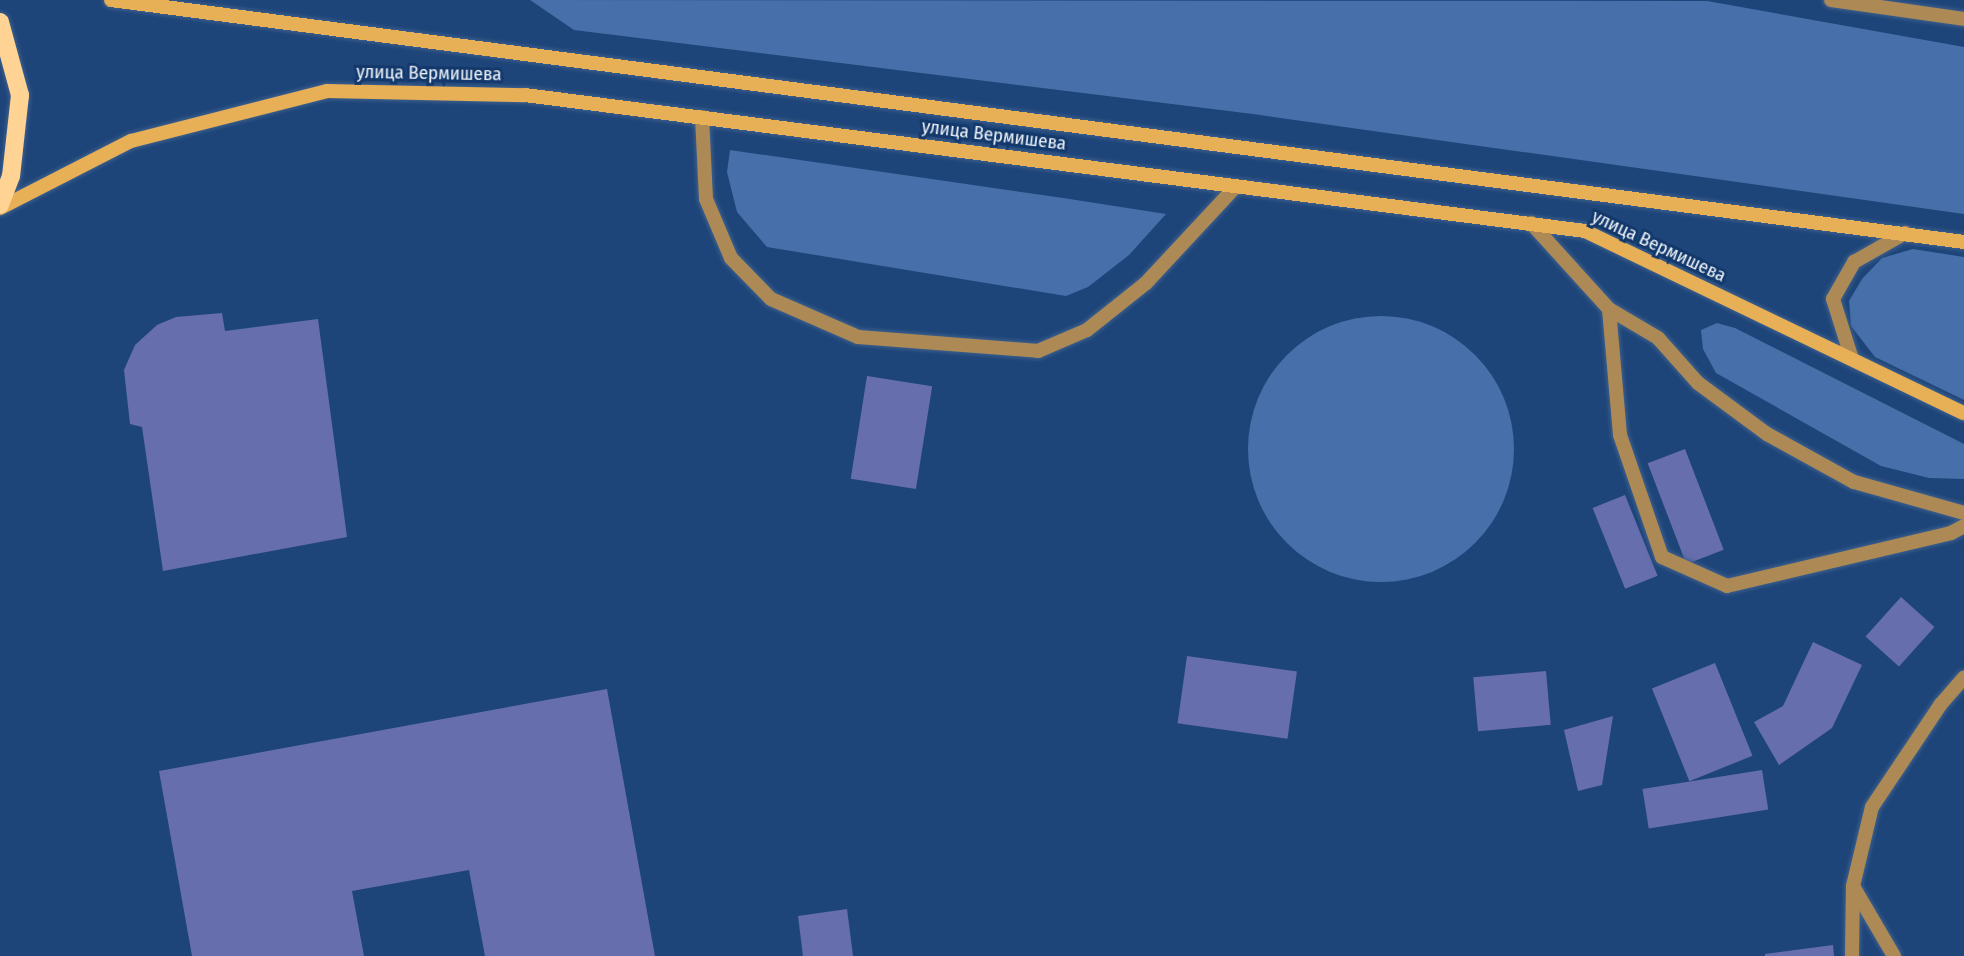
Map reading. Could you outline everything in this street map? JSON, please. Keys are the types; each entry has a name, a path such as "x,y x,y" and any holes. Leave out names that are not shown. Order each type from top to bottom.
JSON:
{"main road":[{"name":"улица Вермишева","path":"111,0 1964,242"},
{"path":"0,22 20,95 11,176 0,207"},
{"name":"улица Вермишева","path":"0,207 131,141 327,91 525,94 1585,231 1964,413"}],"street":[{"path":"1831,0 1964,19"},
{"path":"702,117 706,198 731,258 771,299 858,337 1038,351 1087,331 1146,284 1236,186"},
{"path":"1531,223 1609,309 1658,338 1699,383 1766,434 1854,482 1964,513"},
{"path":"1852,359 1833,299 1854,262 1905,233"},
{"path":"1609,309 1620,435 1662,557 1727,586 1964,526"},
{"path":"1852,956 1853,886 1872,807 1941,704 1964,678"},
{"path":"1853,886 1894,956"}],"shaded area":[{"path":"530,0 1707,1 1964,47 1964,214 1253,114 574,30"},
{"path":"730,150 1166,214 1129,255 1088,287 1066,296 767,247 737,212 727,172"},
{"path":"1913,249 1964,257 1964,400 1875,357 1851,326 1849,301 1862,279 1882,258"},
{"path":"1381,316 1432,326 1455,338 1475,355 1492,375 1504,398 1514,449 1504,500 1492,523 1475,543 1455,560 1432,572 1381,582 1330,572 1307,560 1287,543 1270,523 1258,500 1248,449 1258,398 1270,375 1287,355 1307,338 1330,326"},
{"path":"1717,323 1735,328 1964,444 1964,479 1929,478 1881,466 1716,373 1703,349 1701,330"}],"building":[{"path":"222,313 225,331 318,319 347,537 163,571 142,427 130,424 124,370 135,345 157,325 176,317"},
{"path":"867,376 932,386 916,489 851,479"},
{"path":"1685,449 1724,550 1686,564 1648,463"},
{"path":"1625,495 1658,576 1625,589 1593,508"},
{"path":"1901,597 1934,627 1899,666 1866,636"},
{"path":"1813,642 1862,665 1832,728 1779,765 1754,722 1783,706"},
{"path":"1187,656 1297,671 1287,739 1178,723"},
{"path":"1715,663 1752,756 1689,781 1652,688"},
{"path":"1546,671 1551,725 1478,731 1473,677"},
{"path":"607,689 655,956 485,956 469,870 352,891 364,956 192,956 159,771"},
{"path":"1613,716 1602,785 1578,791 1564,730"},
{"path":"1762,770 1768,810 1649,828 1642,789"},
{"path":"847,909 853,956 803,956 798,916"},
{"path":"1833,945 1834,956 1765,956 1765,954"}]}
